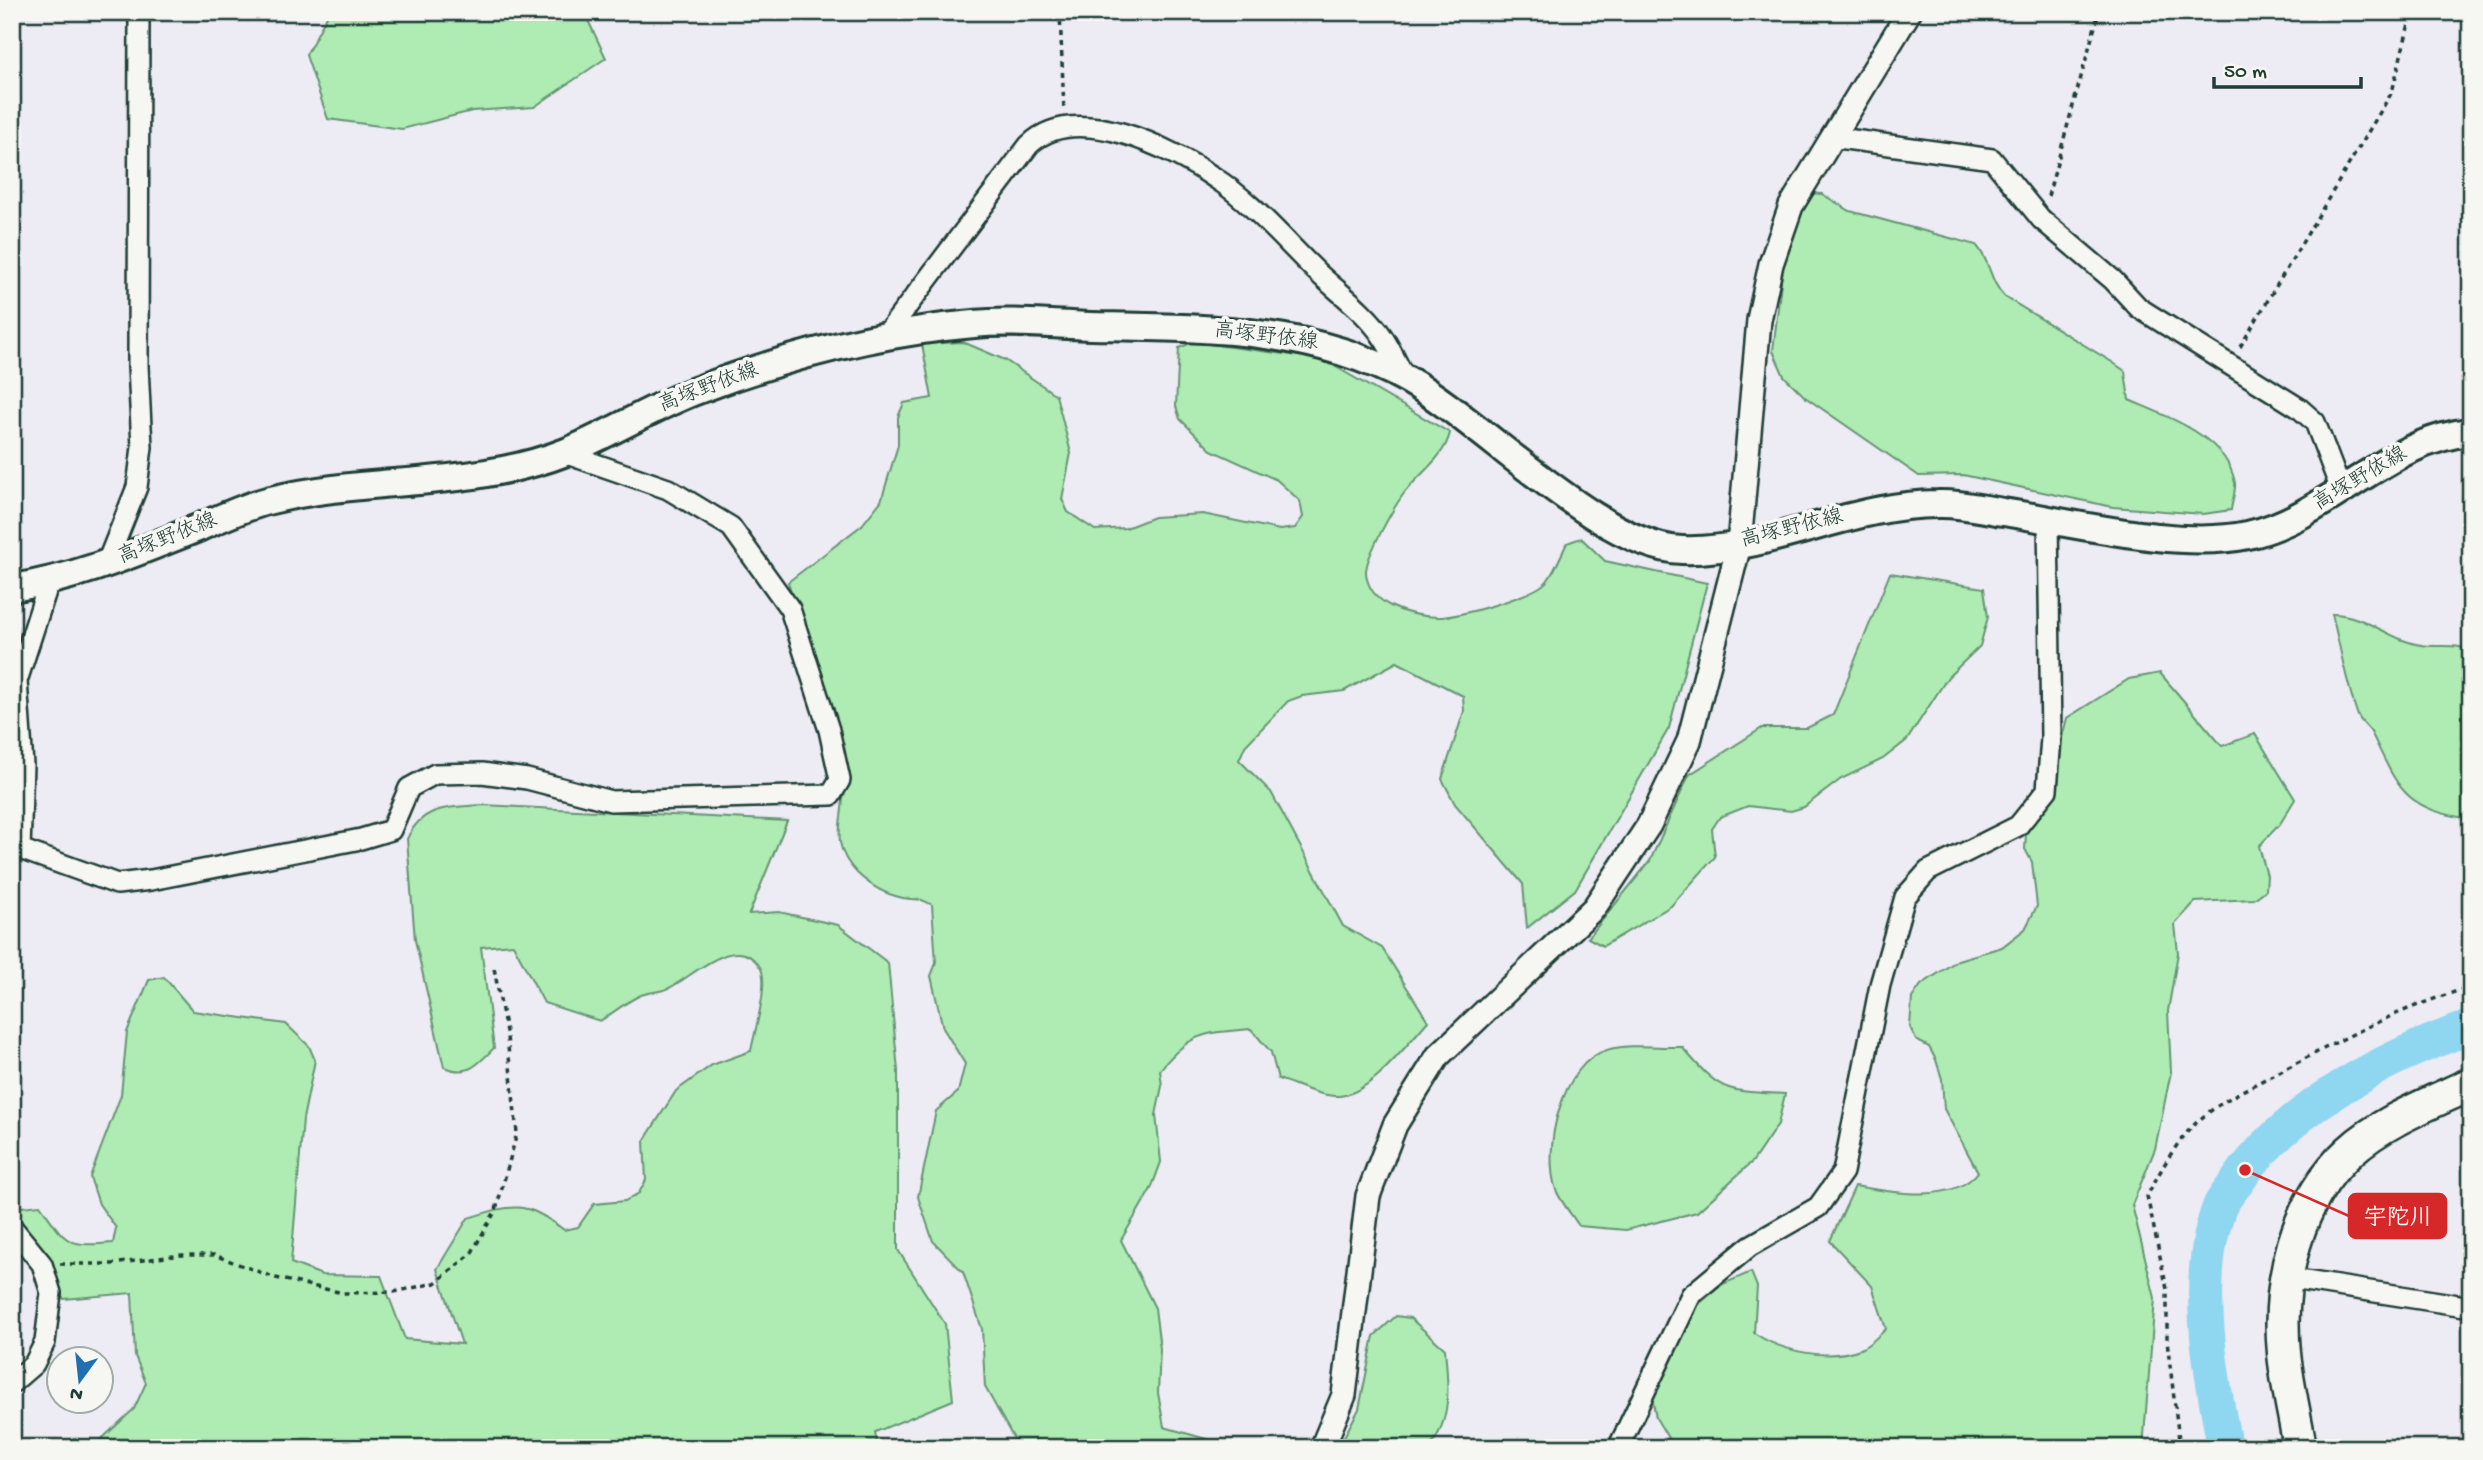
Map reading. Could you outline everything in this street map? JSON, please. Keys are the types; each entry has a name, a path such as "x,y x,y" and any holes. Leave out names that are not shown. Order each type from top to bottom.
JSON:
{"highway":[{"path":"2300,1448 2284,1351 2286,1278 2294,1242 2319,1188 2350,1151 2397,1120 2471,1084"}],"main road":[{"name":"高塚野依線","path":"12,588 49,582 106,565 266,500 364,484 488,475 564,453 691,392 789,359 884,337 978,323 1169,328 1268,335 1339,348 1405,378 1450,406 1592,514 1641,542 1681,550 1738,545 1890,507 1944,503 2191,541 2247,535 2297,519 2420,444 2471,432"}],"street":[{"path":"106,565 137,487 142,447 138,366 139,12"},
{"path":"1322,1448 1344,1395 1368,1196 1395,1125 1438,1056 1594,908 1649,825 1689,741 1738,545 1759,320 1771,264 1791,206 1909,12"},
{"path":"884,337 1024,151 1040,134 1066,127 1115,131 1174,153 1218,179 1381,334 1405,378"},
{"path":"1831,137 1992,159 2041,219 2113,280 2139,308 2230,364 2315,422 2341,490"},
{"path":"49,582 17,681 23,765 20,849 117,884 165,878 361,839 391,830 410,788 435,774 482,773 527,779 611,801 831,795 841,780 790,609 732,527 668,489 564,453"},
{"path":"1618,1448 1691,1295 1750,1246 1818,1207 1843,1172 1880,985 1905,897 1928,871 2018,826 2048,790 2052,738 2048,519"},
{"path":"12,1227 42,1264 51,1293 45,1342 34,1364 12,1383"},
{"path":"2286,1278 2471,1307"}],"path":[{"path":"1059,12 1061,84 1066,127"},
{"path":"2041,219 2099,12"},
{"path":"2230,364 2392,92 2412,12"},
{"path":"42,1264 112,1264 182,1255 214,1255 276,1278 343,1293 394,1292 435,1283 471,1254 496,1210 517,1133 507,1037 494,968"},
{"path":"2180,1448 2167,1340 2167,1289 2147,1196 2175,1146 2197,1122 2256,1084 2419,1002 2471,987"}],"green space":[{"path":"329,12 584,12 606,58 534,107 472,111 402,129 328,119 306,55"},
{"path":"1808,193 1822,194 1850,211 1976,245 2005,297 2125,371 2129,400 2193,430 2220,452 2230,467 2235,483 2231,510 2203,514 2113,507 1963,475 1919,476 1805,397 1784,376 1773,351 1783,265"},
{"path":"963,342 1005,360 1056,395 1071,453 1062,499 1068,512 1095,530 1126,528 1154,517 1203,514 1280,530 1295,528 1303,517 1300,501 1277,480 1211,450 1180,419 1176,406 1179,348 1193,342 1322,359 1450,433 1443,450 1400,499 1370,555 1366,573 1369,584 1375,594 1392,607 1437,617 1477,610 1512,599 1540,587 1547,581 1567,543 1581,538 1605,561 1707,583 1669,728 1575,890 1527,928 1523,884 1455,804 1442,779 1464,711 1463,696 1397,662 1344,691 1302,696 1288,701 1245,746 1239,760 1271,792 1343,926 1382,948 1428,1021 1387,1067 1374,1079 1349,1094 1322,1094 1278,1079 1271,1052 1251,1029 1210,1034 1190,1041 1160,1070 1162,1086 1156,1115 1161,1162 1151,1189 1121,1240 1155,1308 1160,1349 1158,1393 1164,1427 1238,1448 1019,1448 985,1387 982,1329 963,1272 933,1241 918,1197 936,1111 958,1092 965,1064 943,1028 931,976 936,963 932,905 878,889 857,873 842,851 840,831 843,788 835,735 822,683 788,582 862,525 881,501 898,445 898,417 904,403 932,398 922,344"},
{"path":"1890,573 1984,588 1988,617 1980,646 1948,677 1907,740 1883,759 1841,779 1804,807 1791,811 1748,806 1720,817 1712,829 1715,857 1671,906 1603,946 1588,938 1650,861 1689,775 1762,728 1807,728 1833,715"},
{"path":"2332,614 2356,618 2410,643 2460,647 2471,652 2471,819 2449,815 2417,802 2406,794 2389,770 2372,734 2358,716"},
{"path":"2160,673 2222,746 2255,734 2295,799 2280,824 2259,846 2267,876 2266,890 2254,899 2195,902 2175,924 2178,953 2168,1011 2171,1072 2155,1149 2132,1205 2155,1298 2143,1448 1674,1448 1656,1418 1648,1376 1675,1324 1723,1284 1751,1272 1757,1287 1754,1333 1791,1350 1820,1354 1847,1353 1867,1346 1886,1329 1872,1286 1830,1241 1855,1186 1903,1193 1937,1193 1967,1182 1978,1172 1944,1109 1942,1079 1936,1060 1929,1047 1916,1040 1910,1027 1912,998 1921,985 1958,960 2002,947 2025,929 2037,906 2032,862 2025,849 2026,834 2045,803 2067,718 2129,679"},
{"path":"483,805 787,821 749,914 779,912 838,925 888,963 898,1071 898,1250 945,1324 953,1400 875,1432 878,1448 92,1448 134,1409 146,1383 135,1356 132,1293 64,1299 12,1208 40,1205 62,1235 75,1243 113,1243 116,1228 99,1204 90,1177 121,1095 127,1032 149,980 164,977 193,1011 286,1024 309,1046 315,1060 303,1119 291,1263 322,1275 381,1276 405,1339 462,1344 437,1269 468,1218 508,1208 528,1209 564,1230 578,1227 594,1204 625,1201 639,1193 646,1180 644,1141 676,1091 712,1065 751,1051 760,1008 763,974 750,957 739,953 714,960 677,984 644,994 600,1021 544,1003 513,944 481,947 494,1048 472,1068 460,1071 444,1067 415,940 407,839 413,828 429,814 449,808"},
{"path":"1634,1046 1682,1047 1706,1073 1726,1087 1749,1092 1785,1094 1778,1124 1753,1161 1697,1212 1626,1230 1579,1226 1558,1195 1552,1173 1554,1132 1567,1089 1591,1058 1607,1050"},
{"path":"1396,1316 1410,1318 1445,1349 1447,1400 1437,1437 1429,1448 1338,1448 1359,1409 1374,1336"}],"waterway":[{"path":"2225,1448 2210,1358 2206,1294 2207,1263 2220,1206 2259,1153 2312,1107 2374,1069 2471,1027"}],"place":[{"name":"宇陀川","path":"2245,1170"}]}
